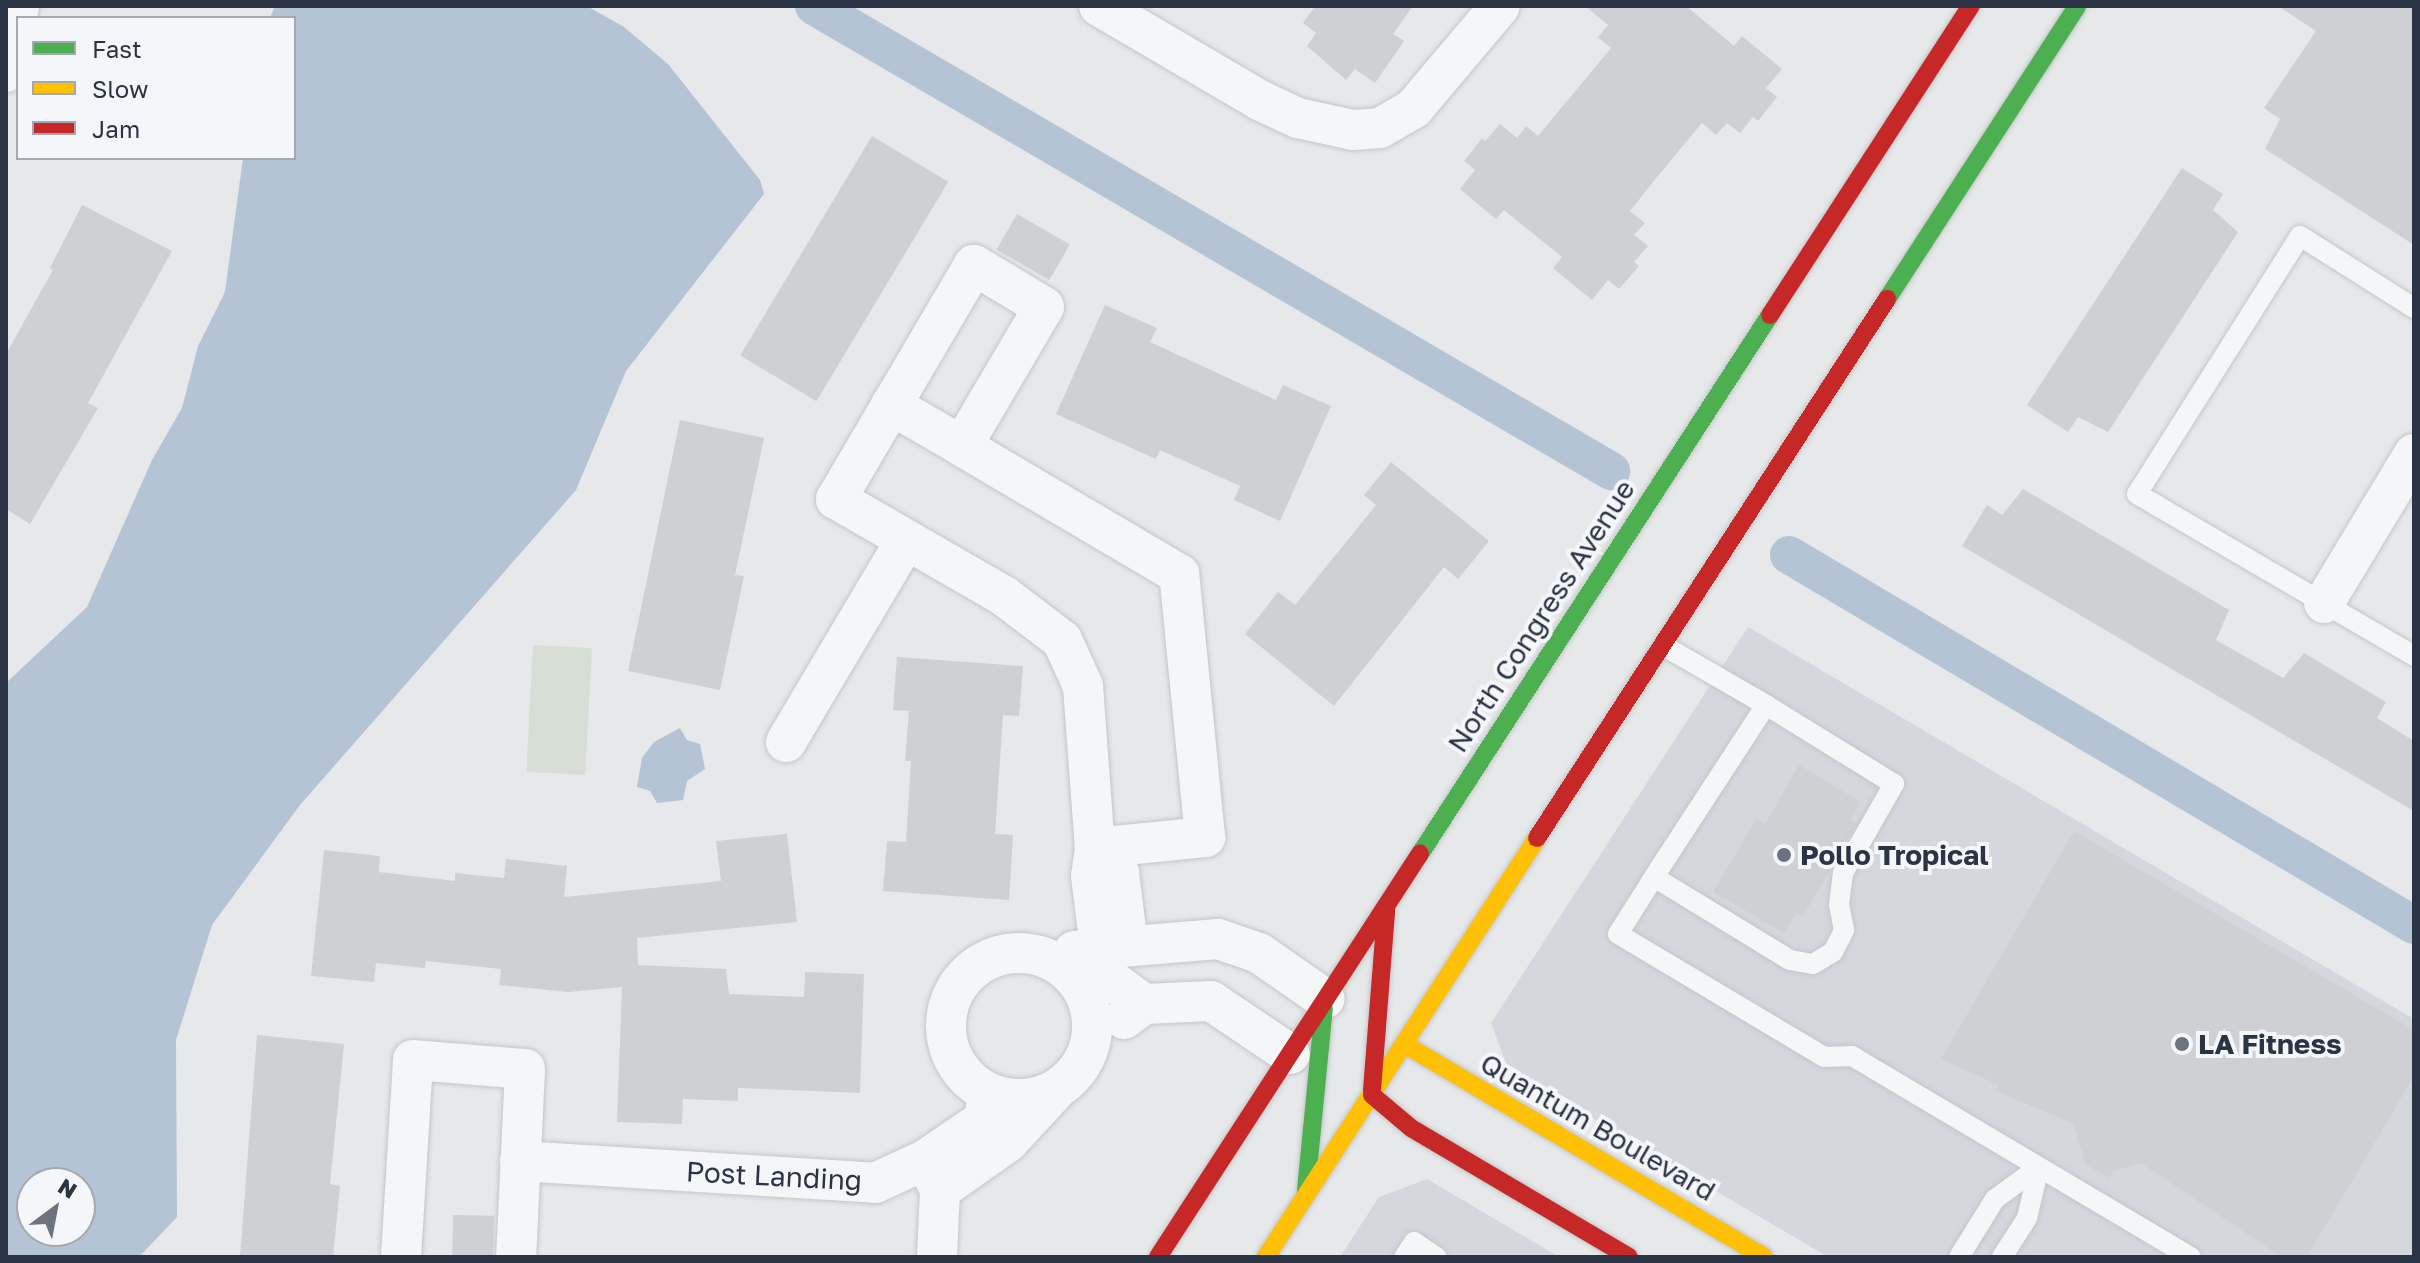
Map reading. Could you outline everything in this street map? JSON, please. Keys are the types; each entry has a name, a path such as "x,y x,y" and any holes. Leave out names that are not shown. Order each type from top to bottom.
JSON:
{"main road":[{"name":"North Congress Avenue","path":"1158,1257 1971,6"},
{"path":"1266,1257 2077,6"},
{"path":"1372,1095 1386,905"},
{"path":"1305,1196 1325,999"},
{"name":"Quantum Boulevard","path":"1404,1044 1764,1257"},
{"path":"1372,1095 1411,1128 1629,1257"}],"street":[{"path":"1099,6 1259,100 1298,118 1353,130 1380,128 1414,108 1500,6"},
{"path":"7,67 16,21"},
{"path":"962,446 1044,307 974,265 836,499 1004,596 1062,640 1083,686 1095,848 1119,873 1110,979 1144,1004 1211,1001 1290,1054"},
{"path":"891,405 1179,574 1205,837 1095,848"},
{"path":"2324,603 2414,454"},
{"path":"786,742 906,540"},
{"path":"1144,1004 1087,1055 1056,1090 1010,1099 987,1093 953,1060 946,1014 968,972 989,959 1218,939 1238,945 1325,999"},
{"path":"1032,955 1057,964 1084,994 1092,1032 1087,1055"},
{"path":"401,1257 413,1060 525,1069 516,1257"},
{"name":"Post Landing","path":"520,1161 875,1183 933,1175 1008,1142 1056,1090"},
{"name":"Post Landing","path":"933,1175 985,1119 987,1093"},
{"path":"933,1175 937,1257"}],"lane":[{"path":"2414,308 2300,236 2137,494 2414,656"},
{"path":"1654,877 1790,960 1813,964 1833,952 1844,930 1839,905 1843,873 1894,784 1664,646"},
{"path":"1766,705 1618,934 1824,1057 1852,1056 2191,1257"},
{"path":"1959,1257 1995,1199 2039,1167"},
{"path":"2002,1257 2027,1218 2039,1167"},
{"path":"1404,1257 1414,1242 1436,1257"}],"shaded area":[{"path":"1748,627 2414,1019 2414,1257 1828,1257 1508,1068 1491,1023"},
{"path":"533,645 592,648 585,775 526,772"},
{"path":"1427,1179 1559,1257 1340,1257 1379,1197"}],"water":[{"path":"275,6 587,6 624,27 668,64 760,180 764,194 626,371 576,490 300,805 212,925 176,1040 177,1217 140,1256 6,1257 6,683 87,607 152,460 182,408 198,346 225,292 243,160 296,160 296,16 271,16"},
{"path":"680,728 687,740 700,744 705,769 687,781 683,800 657,803 650,791 637,787 642,758 654,742"}],"building":[{"path":"1315,6 1413,6 1393,34 1404,41 1375,83 1355,69 1346,80 1307,46 1316,33 1303,23"},
{"path":"1585,6 1686,6 1734,46 1742,36 1782,69 1766,88 1777,97 1758,121 1753,117 1740,133 1727,123 1716,135 1702,123 1657,177 1630,211 1645,223 1634,235 1648,246 1634,262 1639,266 1619,289 1608,280 1592,300 1553,268 1562,257 1504,210 1496,219 1460,189 1475,170 1464,161 1482,138 1485,141 1500,124 1517,138 1526,126 1538,136 1611,48 1598,37 1608,25"},
{"path":"2278,6 2414,6 2414,245 2265,149 2280,119 2264,108 2316,31"},
{"path":"872,136 948,182 816,401 740,355"},
{"path":"2182,168 2223,194 2213,210 2238,232 2108,432 2078,417 2068,432 2027,405"},
{"path":"82,205 172,251 88,403 98,408 30,524 6,509 6,354 53,270 50,268"},
{"path":"1017,214 1070,244 1049,280 996,250"},
{"path":"1105,305 1157,328 1150,342 1276,400 1283,385 1331,406 1280,521 1234,500 1240,486 1160,450 1156,459 1056,414"},
{"path":"680,420 764,438 735,575 744,576 720,690 628,671"},
{"path":"1391,462 1489,541 1458,579 1444,567 1334,706 1245,634 1278,592 1295,605 1376,505 1364,495"},
{"path":"2023,489 2229,610 2216,640 2283,678 2304,653 2386,702 2377,718 2414,741 2414,811 1962,546 1987,505 2002,515"},
{"path":"897,657 1023,666 1019,716 1003,715 995,834 1013,835 1009,900 883,891 887,841 906,842 911,761 905,761 909,711 893,710"},
{"name":"Pollo Tropical","path":"1799,765 1861,802 1851,820 1857,823 1831,869 1803,916 1796,913 1784,933 1713,892 1756,819 1765,824"},
{"name":"LA Fitness","path":"2074,831 2414,1030 2414,1076 2307,1257 2282,1257 2141,1163 2113,1171 2109,1178 2085,1164 2074,1124 1996,1091 1999,1085 1941,1059"},
{"path":"787,834 797,922 637,938 638,965 726,969 729,994 804,997 805,972 864,974 860,1093 738,1088 738,1101 683,1099 682,1124 617,1122 622,987 569,992 499,985 501,969 426,961 425,968 376,963 374,982 311,976 324,850 380,856 379,872 455,881 455,873 504,878 506,859 567,866 564,897 721,881 716,841"},
{"path":"257,1035 344,1044 330,1184 340,1186 333,1257 240,1257"},
{"path":"453,1215 494,1216 493,1257 452,1257"}],"waterway":[{"path":"814,6 1611,471"},
{"path":"1789,555 2414,925"}],"traffic: fast":[{"path":"1887,299 2077,6"},
{"path":"1420,854 1770,315"},
{"path":"1306,1190 1324,1008"}],"traffic: slow":[{"path":"1266,1257 1537,838"},
{"path":"1404,1044 1764,1257"}],"traffic: jam":[{"path":"1770,315 1971,6"},
{"path":"1537,838 1887,299"},
{"path":"1158,1257 1420,854"},
{"path":"1372,1090 1386,911"},
{"path":"1372,1095 1411,1128 1629,1257"}],"place":[{"name":"Pollo Tropical","path":"1784,855"},
{"name":"LA Fitness","path":"2182,1044"}]}
